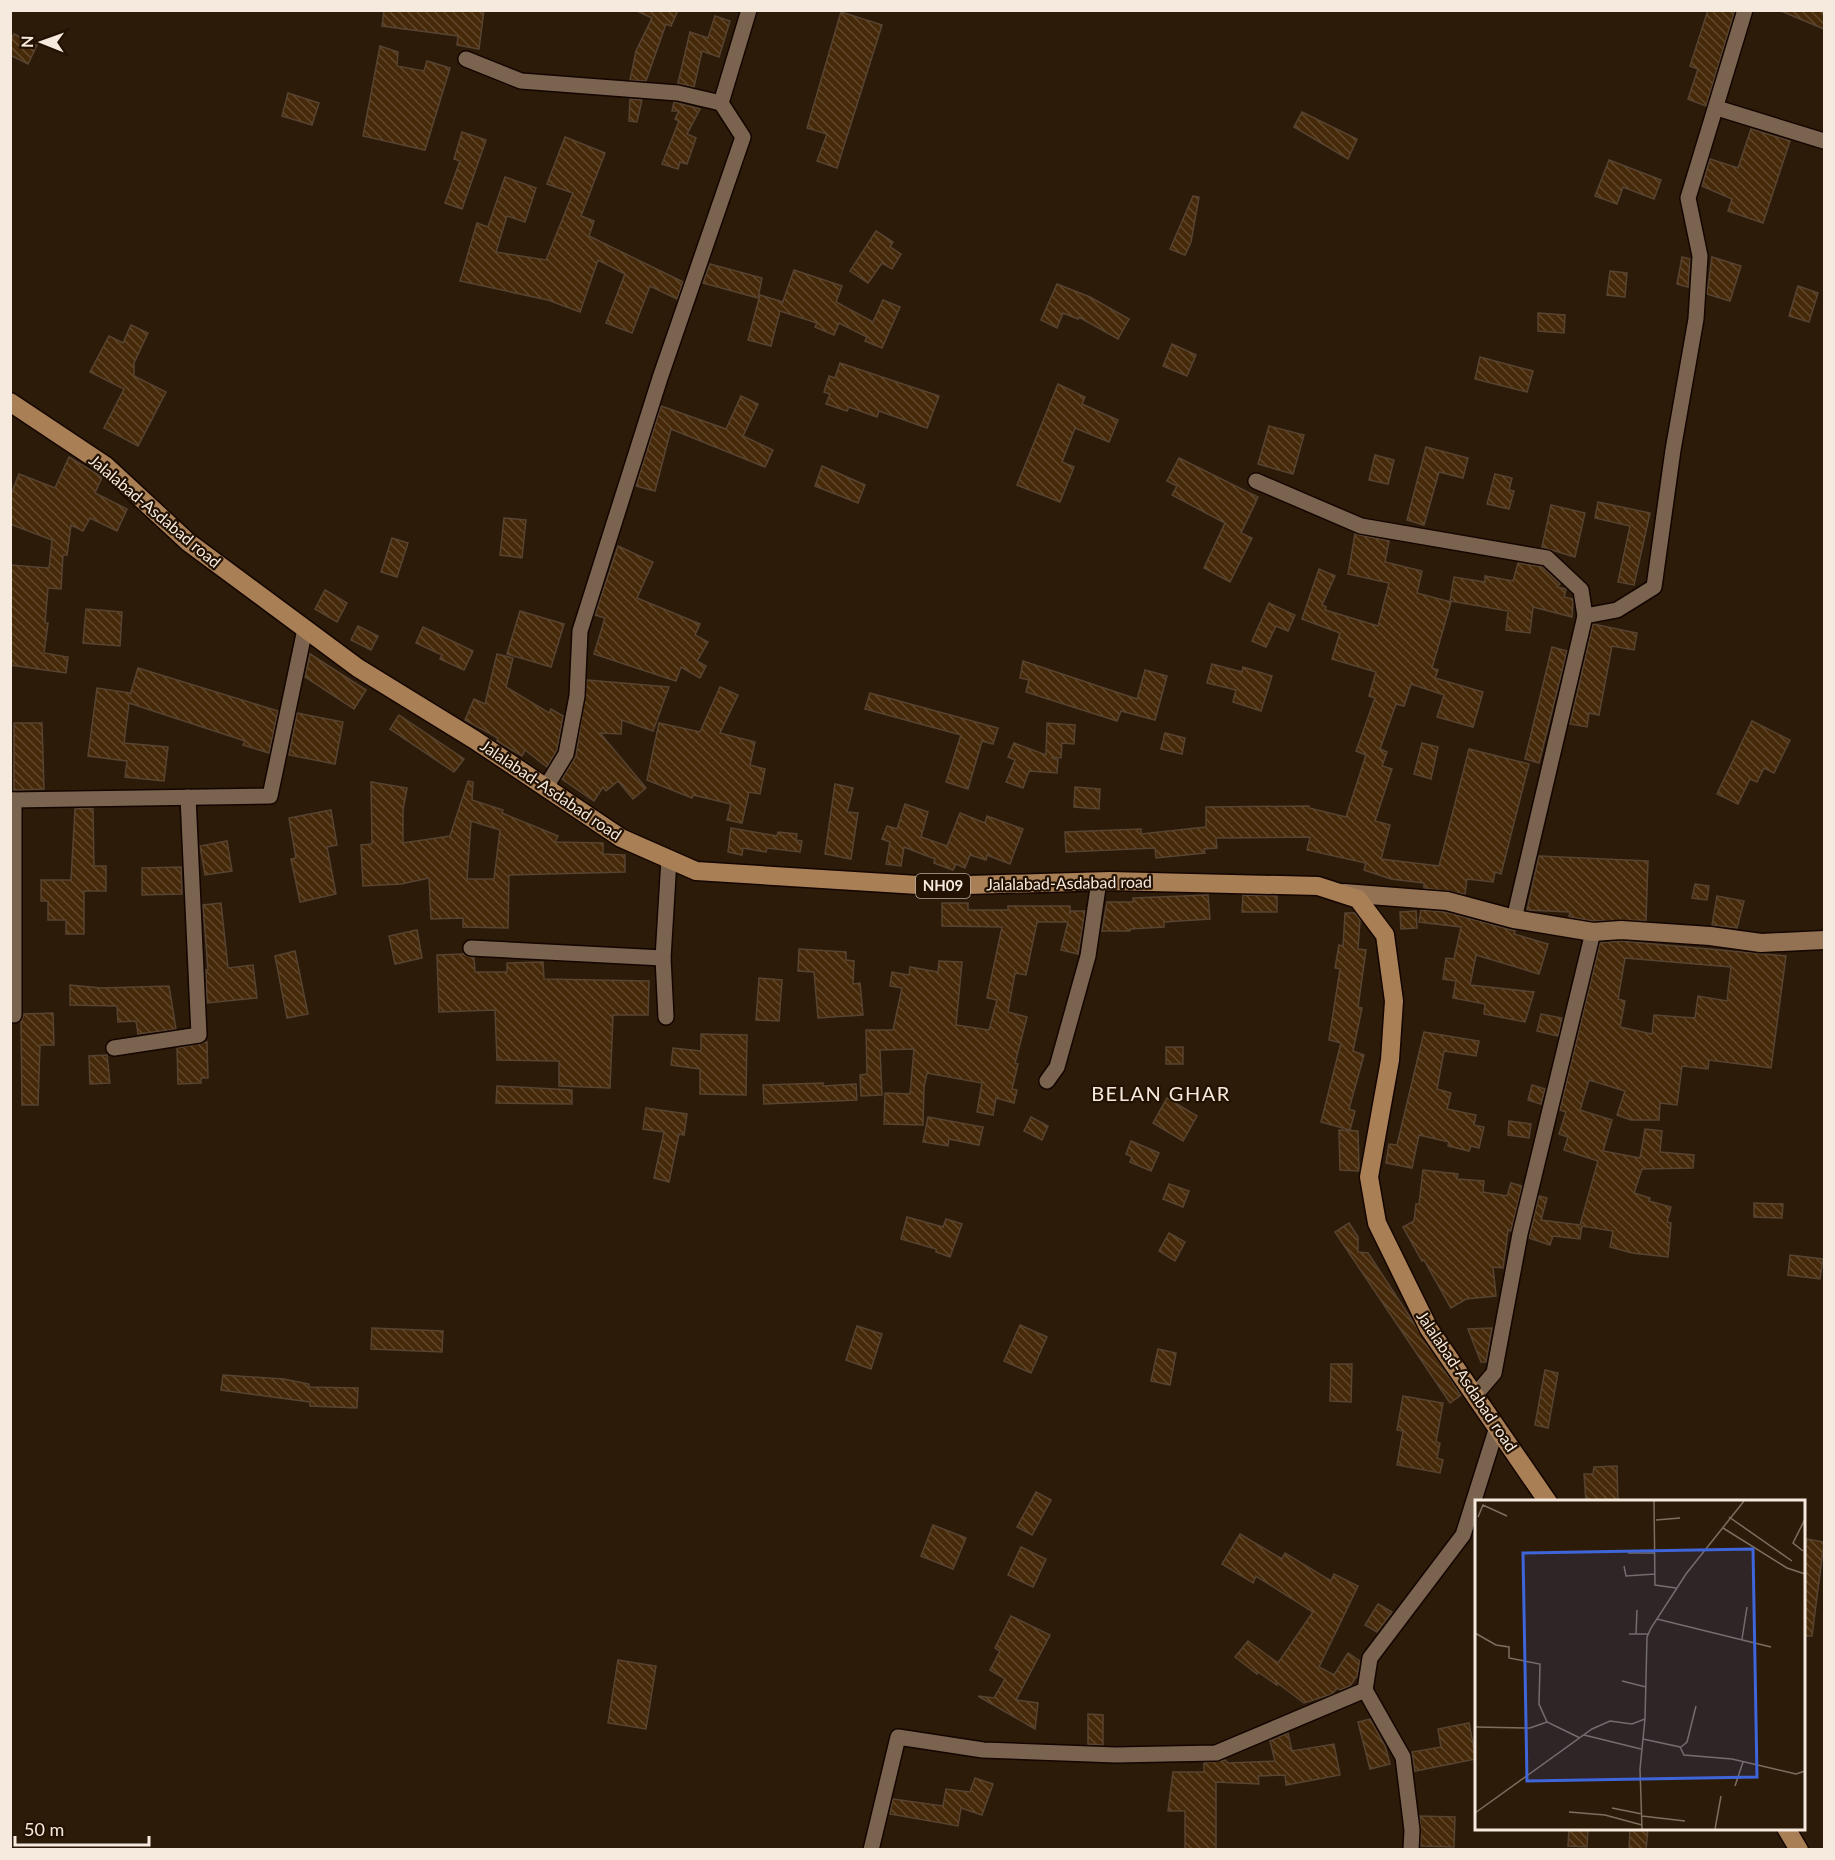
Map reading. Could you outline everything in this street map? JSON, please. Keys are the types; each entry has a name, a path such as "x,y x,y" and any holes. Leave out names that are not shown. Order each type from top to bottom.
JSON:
{"main road":[{"name":"Jalalabad-Asdabad road","path":"10,402 106,466 188,542 358,668 546,787 621,838 696,871 934,886 1099,881 1318,886 1358,899 1384,935 1394,1001 1390,1060 1369,1177 1377,1223 1429,1329 1547,1500"},
{"path":"1787,1830 1799,1850"}],"street":[{"path":"721,104 749,10"},
{"path":"1585,616 1617,610 1654,587 1672,450 1696,320 1700,256 1688,198 1745,10"},
{"path":"466,59 522,81 664,92 721,104 743,137 660,378 580,631 577,696 566,754 546,787"},
{"path":"1717,108 1824,141"},
{"path":"1256,481 1361,526 1547,558 1581,590 1585,616 1514,919"},
{"path":"14,1015 12,800 270,796 304,629"},
{"path":"114,1048 199,1035 188,797"},
{"path":"666,1017 663,958 669,859"},
{"path":"1047,1081 1057,1067 1088,956 1099,881"},
{"path":"1339,893 1447,901 1514,919 1593,932 1621,930 1710,936 1761,943 1824,940"},
{"path":"1476,1395 1494,1373 1520,1234 1593,932"},
{"path":"471,948 663,958"},
{"path":"1411,1850 1412,1830 1403,1757 1365,1690 1370,1658 1463,1535 1497,1427"},
{"path":"871,1850 898,1737 983,1750 1116,1755 1216,1753 1365,1690"}],"building":[{"path":"384,10 484,10 479,49 457,45 458,36 382,26"},
{"path":"635,10 678,10 671,26 666,24 646,81 630,80 636,51 652,18"},
{"path":"1708,10 1735,10 1706,106 1688,99 1698,69 1690,66"},
{"path":"1824,10 1824,29 1781,11"},
{"path":"841,12 882,25 837,168 817,161 827,134 807,128"},
{"path":"715,16 730,21 719,57 702,51 694,87 678,83 690,32 708,38"},
{"path":"14,34 37,45 28,64 10,55 10,42"},
{"path":"380,46 398,52 397,66 424,71 427,61 450,68 425,150 363,136"},
{"path":"288,93 319,103 312,125 282,116"},
{"path":"630,99 642,100 637,122 629,121"},
{"path":"674,102 700,109 687,134 696,138 687,164 680,162 678,169 662,164 679,121 675,119 679,111 672,111"},
{"path":"1302,112 1357,139 1348,159 1294,127"},
{"path":"1751,129 1790,141 1763,223 1728,211 1732,199 1702,186 1710,159 1738,168"},
{"path":"462,132 486,140 462,209 445,203 460,161 454,159"},
{"path":"565,137 605,153 581,216 594,221 589,236 683,282 677,299 650,286 632,333 606,323 625,274 598,260 580,312 548,300 460,281 477,223 488,227 505,177 536,188 525,222 507,216 496,252 546,260 573,193 547,184"},
{"path":"1609,160 1661,180 1654,199 1623,187 1617,204 1595,196"},
{"path":"1193,196 1199,197 1191,242 1185,255 1170,249"},
{"path":"876,231 893,242 890,247 901,254 892,269 882,263 868,283 850,271"},
{"path":"1682,257 1690,259 1688,287 1677,284"},
{"path":"1712,257 1741,266 1730,301 1707,294"},
{"path":"710,264 762,278 758,298 703,283"},
{"path":"794,270 842,286 836,302 873,322 883,300 900,307 882,348 865,341 867,337 839,323 834,335 815,327 817,323 780,311 771,346 748,340 760,295 783,302"},
{"path":"1610,271 1627,273 1625,297 1607,295"},
{"path":"1057,284 1090,297 1129,319 1118,339 1079,317 1078,319 1063,313 1057,328 1041,320"},
{"path":"1798,286 1818,293 1809,322 1789,316"},
{"path":"1538,313 1565,315 1564,333 1538,331"},
{"path":"131,325 148,333 134,363 134,376 166,392 138,446 104,428 124,389 90,372 109,336 123,343"},
{"path":"1172,344 1196,355 1187,376 1163,366"},
{"path":"1480,357 1533,371 1527,392 1475,379"},
{"path":"840,363 939,396 927,428 879,411 877,417 849,407 847,411 826,404 830,394 824,392 829,376 835,378"},
{"path":"1058,384 1085,397 1082,404 1118,420 1109,442 1075,428 1062,462 1074,467 1060,502 1017,485"},
{"path":"741,396 758,404 743,436 773,450 765,467 671,429 655,491 636,486 661,406 726,429"},
{"path":"1269,426 1304,435 1293,474 1258,464"},
{"path":"1426,447 1468,458 1463,478 1439,472 1424,525 1407,520"},
{"path":"1375,455 1394,460 1388,484 1369,480"},
{"path":"69,457 102,477 95,493 127,509 117,531 90,518 83,531 71,525 67,555 63,555 61,589 48,588 45,623 48,623 44,653 68,657 66,673 10,665 10,565 49,568 52,540 10,524 10,497 19,474 55,488"},
{"path":"1179,458 1258,497 1241,533 1252,538 1230,582 1204,568 1225,523 1172,495 1177,486 1167,481"},
{"path":"822,466 865,485 858,503 815,486"},
{"path":"1495,474 1512,478 1509,490 1514,491 1509,509 1487,504"},
{"path":"1598,502 1650,513 1634,585 1618,582 1630,526 1595,518"},
{"path":"1551,505 1585,513 1575,557 1542,547"},
{"path":"504,518 526,520 522,558 500,555"},
{"path":"1355,534 1389,541 1385,562 1422,571 1417,593 1451,602 1432,668 1438,670 1435,678 1483,692 1473,727 1437,717 1444,695 1411,684 1404,706 1396,704 1380,749 1387,752 1382,766 1392,769 1375,821 1390,825 1381,859 1439,866 1469,749 1529,764 1501,874 1495,872 1493,882 1467,879 1465,894 1424,888 1424,883 1391,879 1364,870 1366,863 1307,850 1310,837 1216,838 1217,848 1204,849 1205,853 1156,858 1155,848 1066,852 1065,832 1141,829 1141,834 1206,827 1206,807 1309,806 1309,808 1346,817 1366,755 1356,751 1375,698 1369,696 1376,672 1332,659 1340,633 1302,619 1319,569 1335,576 1322,605 1326,607 1325,610 1378,626 1389,583 1348,574"},
{"path":"392,538 408,543 397,577 381,572"},
{"path":"618,546 653,562 637,598 700,624 695,635 708,642 697,661 706,666 700,678 681,667 676,681 594,654 605,618 595,615"},
{"path":"1518,563 1542,567 1560,584 1557,587 1566,589 1564,597 1573,599 1572,617 1533,607 1530,633 1506,630 1508,611 1450,601 1454,577 1485,582 1485,576 1513,581"},
{"path":"325,590 347,603 337,622 315,609"},
{"path":"1269,603 1295,615 1288,631 1276,626 1266,647 1252,641"},
{"path":"86,609 122,612 120,646 83,643"},
{"path":"520,611 564,624 551,667 507,654"},
{"path":"1593,624 1637,633 1634,650 1612,646 1599,715 1589,713 1587,727 1570,724"},
{"path":"358,626 378,636 371,650 351,640"},
{"path":"423,627 473,651 464,670 440,659 442,655 416,643"},
{"path":"1552,647 1567,651 1539,763 1525,759"},
{"path":"310,654 366,690 354,709 305,677"},
{"path":"497,654 513,658 506,687 549,713 551,709 563,716 557,750 547,767 525,750 522,756 497,741 498,738 465,720 474,699 485,704"},
{"path":"1023,661 1137,699 1145,670 1167,676 1155,720 1121,711 1117,721 1026,692 1029,680 1020,678"},
{"path":"1212,664 1242,672 1243,667 1272,676 1261,711 1233,702 1236,690 1207,683"},
{"path":"138,668 278,711 269,753 243,745 245,741 129,703 124,743 168,747 164,781 125,777 127,761 88,756 97,688 131,693"},
{"path":"587,680 669,687 653,731 622,720 621,734 600,733 646,788 633,799 618,781 606,791 603,787 594,801 562,779 576,756"},
{"path":"720,687 738,695 720,733 755,742 750,765 765,769 760,794 749,792 742,823 727,820 731,804 693,795 692,798 647,780 659,723 700,732"},
{"path":"870,693 998,728 993,744 982,741 968,789 946,782 961,735 865,709"},
{"path":"297,713 343,722 335,764 289,755"},
{"path":"399,715 464,759 454,772 390,729"},
{"path":"1752,721 1790,740 1774,773 1764,768 1757,782 1750,779 1738,804 1717,794"},
{"path":"14,723 42,723 44,789 14,790"},
{"path":"1047,723 1075,725 1074,744 1062,743 1061,758 1051,757 1058,760 1057,773 1029,771 1023,788 1006,782 1015,760 1008,757 1014,743 1046,755"},
{"path":"1165,733 1185,738 1182,754 1161,749"},
{"path":"1422,743 1438,747 1431,779 1414,774"},
{"path":"468,781 473,782 472,800 503,810 502,813 558,836 555,842 603,843 603,854 625,855 625,872 509,875 508,928 463,927 463,918 431,919 429,878 401,884 363,886 361,845 372,844 371,782 407,788 403,810 403,843 450,836","holes":["471,821 500,830 494,879 467,879"]},
{"path":"835,784 853,788 847,812 858,813 851,859 825,854"},
{"path":"1075,787 1100,789 1099,809 1074,807"},
{"path":"905,804 928,812 921,837 947,846 960,813 985,823 987,816 1023,829 1010,864 987,855 986,860 970,855 965,868 956,864 953,870 934,863 935,859 904,847 901,866 886,864 890,842 882,839 887,826 897,829"},
{"path":"93,808 94,866 106,866 106,891 84,891 84,934 66,934 66,920 48,920 48,901 41,901 41,880 71,880 75,809"},
{"path":"331,810 337,845 327,847 336,894 300,902 291,859 296,858 289,818"},
{"path":"731,828 777,836 778,832 797,834 796,840 802,841 800,852 767,848 766,852 743,848 742,855 728,852"},
{"path":"227,841 232,871 205,875 200,846"},
{"path":"1539,856 1648,861 1646,920 1594,921 1569,917 1570,912 1527,910"},
{"path":"181,867 182,894 142,895 142,868"},
{"path":"1695,884 1709,886 1707,900 1692,898"},
{"path":"1208,895 1210,919 1164,922 1164,927 1130,929 1130,931 1102,931 1107,902 1133,902 1133,898"},
{"path":"1243,895 1277,896 1277,912 1242,912"},
{"path":"1717,896 1744,901 1737,928 1712,925"},
{"path":"221,903 228,968 253,965 257,998 207,1003 206,970 208,970 203,905"},
{"path":"942,903 968,903 968,910 1008,910 1008,906 1070,906 1070,914 1071,911 1085,911 1078,954 1061,950 1068,922 1037,922 1026,975 1015,973 1008,1012 1027,1017 1015,1063 1018,1064 1012,1089 1017,1090 1014,1103 996,1098 993,1115 977,1112 982,1083 927,1073 924,1087 923,1125 884,1124 885,1093 910,1094 914,1049 880,1050 882,1095 861,1096 860,1075 867,1074 866,1030 893,1030 902,988 890,986 892,972 909,975 910,967 938,972 939,961 962,962 956,1025 989,1030 997,1000 987,998 1002,927 942,926"},
{"path":"1421,910 1445,912 1515,931 1514,934 1548,944 1539,974 1476,955 1470,985 1534,992 1525,1022 1484,1014 1485,1004 1453,998 1456,981 1443,979 1446,958 1454,959 1461,927 1419,922"},
{"path":"1416,911 1417,928 1401,929 1400,912"},
{"path":"1345,913 1355,913 1360,920 1358,949 1366,950 1358,1007 1362,1008 1353,1051 1364,1055 1349,1109 1355,1111 1350,1130 1321,1122 1341,1043 1329,1040 1340,969 1335,968 1339,945 1343,946"},
{"path":"417,930 422,958 395,964 389,936"},
{"path":"1621,941 1786,956 1771,1068 1709,1060 1708,1069 1682,1066 1677,1105 1660,1103 1659,1120 1631,1120 1617,1115 1625,1091 1589,1080 1580,1110 1612,1120 1603,1151 1640,1158 1645,1129 1662,1131 1660,1152 1694,1155 1693,1168 1642,1169 1634,1193 1650,1198 1649,1201 1671,1207 1667,1222 1671,1223 1668,1257 1632,1253 1610,1247 1613,1231 1582,1226 1580,1239 1553,1236 1550,1245 1529,1238 1539,1196 1547,1198 1541,1220 1580,1225 1598,1161 1564,1150 1568,1137 1559,1134 1566,1112 1560,1110 1600,943","holes":["1625,958 1731,967 1727,1001 1698,996 1695,1018 1654,1015 1652,1034 1620,1027 1625,1001 1618,999"]},
{"path":"799,949 846,952 846,960 854,961 853,984 860,983 863,1015 818,1018 814,972 798,971"},
{"path":"295,951 308,1014 287,1018 275,956"},
{"path":"463,954 474,958 475,972 507,972 507,963 543,962 544,979 649,981 648,1015 613,1015 610,1088 559,1086 559,1061 497,1060 495,1010 439,1012 437,955"},
{"path":"759,978 782,980 779,1021 756,1020"},
{"path":"70,985 101,988 169,986 176,1029 138,1034 136,1021 118,1022 117,1006 70,1005"},
{"path":"53,1013 54,1045 40,1045 38,1105 22,1105 21,1022 24,1014"},
{"path":"1541,1014 1562,1018 1558,1036 1537,1031"},
{"path":"1424,1032 1479,1041 1476,1056 1444,1051 1437,1089 1451,1093 1447,1109 1476,1115 1474,1125 1484,1127 1479,1148 1471,1146 1469,1151 1448,1146 1449,1142 1419,1135 1412,1168 1386,1163 1389,1144 1397,1145"},
{"path":"701,1034 747,1035 746,1095 700,1094 700,1069 671,1065 673,1048 701,1051"},
{"path":"207,1042 208,1078 201,1078 201,1083 178,1084 177,1048"},
{"path":"1166,1047 1183,1047 1183,1064 1166,1064"},
{"path":"107,1055 110,1083 90,1084 89,1056"},
{"path":"823,1083 823,1086 856,1084 857,1100 764,1104 763,1085"},
{"path":"1532,1085 1545,1089 1541,1104 1528,1100"},
{"path":"497,1086 572,1090 572,1104 496,1103"},
{"path":"1167,1098 1197,1116 1183,1141 1153,1123"},
{"path":"646,1108 687,1114 684,1135 679,1134 669,1182 654,1178 664,1132 643,1129"},
{"path":"928,1117 983,1127 979,1145 949,1139 948,1146 923,1142"},
{"path":"1031,1117 1048,1126 1042,1140 1024,1131"},
{"path":"1509,1121 1531,1124 1529,1138 1508,1135"},
{"path":"1339,1130 1358,1131 1359,1171 1340,1170"},
{"path":"1131,1141 1159,1153 1151,1171 1130,1162 1132,1157 1126,1154"},
{"path":"1423,1170 1458,1174 1457,1179 1484,1181 1483,1192 1507,1196 1511,1183 1522,1186 1511,1231 1508,1230 1503,1268 1493,1267 1496,1296 1466,1299 1451,1308 1424,1260 1422,1261 1403,1227 1414,1221 1416,1204 1419,1204"},
{"path":"1169,1184 1189,1191 1183,1207 1163,1199"},
{"path":"1754,1203 1783,1204 1782,1218 1754,1217"},
{"path":"907,1217 943,1227 946,1219 962,1224 950,1257 936,1252 936,1249 901,1239"},
{"path":"1349,1223 1358,1237 1358,1252 1368,1253 1461,1395 1450,1403 1335,1232"},
{"path":"1169,1233 1185,1242 1175,1261 1159,1251"},
{"path":"1790,1255 1823,1259 1820,1279 1788,1275"},
{"path":"1020,1325 1047,1337 1031,1373 1004,1361"},
{"path":"857,1326 882,1334 871,1369 846,1360"},
{"path":"372,1328 443,1331 442,1352 371,1349"},
{"path":"1492,1328 1486,1362 1481,1362 1468,1329"},
{"path":"1158,1349 1176,1353 1170,1385 1151,1381"},
{"path":"1331,1364 1352,1364 1351,1402 1330,1401"},
{"path":"1545,1370 1558,1373 1548,1428 1535,1425"},
{"path":"223,1375 284,1379 309,1384 309,1387 358,1388 357,1408 310,1406 310,1402 221,1390"},
{"path":"1403,1396 1443,1403 1436,1442 1440,1443 1437,1458 1443,1460 1440,1473 1397,1465 1403,1431 1397,1430"},
{"path":"1617,1466 1618,1500 1586,1500 1584,1474 1593,1474 1594,1467"},
{"path":"1036,1492 1051,1500 1032,1535 1017,1527"},
{"path":"933,1525 966,1538 953,1569 921,1556"},
{"path":"1240,1534 1282,1559 1285,1553 1331,1581 1334,1574 1358,1586 1319,1667 1334,1675 1348,1653 1360,1661 1357,1676 1350,1686 1340,1690 1337,1688 1332,1694 1304,1703 1276,1682 1277,1685 1258,1672 1257,1674 1235,1657 1248,1641 1278,1663 1313,1612 1256,1576 1253,1583 1222,1564"},
{"path":"1807,1539 1824,1542 1812,1636 1805,1636"},
{"path":"1021,1547 1046,1559 1033,1587 1008,1575"},
{"path":"1378,1604 1392,1612 1377,1632 1365,1625"},
{"path":"1011,1616 1050,1635 1016,1700 1038,1703 1035,1729 978,1696 994,1698 1005,1679 990,1670 1000,1651 995,1648"},
{"path":"618,1660 656,1666 646,1729 608,1723"},
{"path":"1088,1714 1103,1715 1103,1745 1088,1744"},
{"path":"1370,1719 1385,1746 1390,1764 1370,1769 1358,1722"},
{"path":"1469,1723 1475,1759 1415,1771 1412,1752 1441,1747 1438,1729"},
{"path":"1288,1733 1292,1751 1334,1744 1340,1775 1286,1785 1285,1775 1258,1776 1259,1784 1216,1782 1216,1850 1185,1850 1185,1811 1168,1811 1173,1772 1204,1772 1204,1763 1225,1760 1228,1763 1275,1761 1270,1741"},
{"path":"975,1778 993,1784 982,1815 961,1808 958,1826 890,1814 893,1799 943,1806 946,1789 970,1792"},
{"path":"1420,1816 1455,1817 1454,1847 1421,1846"},
{"path":"1569,1830 1588,1830 1587,1847 1568,1846"},
{"path":"1630,1830 1648,1830 1646,1850 1629,1850"}],"district":[{"name":"BELAN GHAR","path":"1161,1094"}]}
